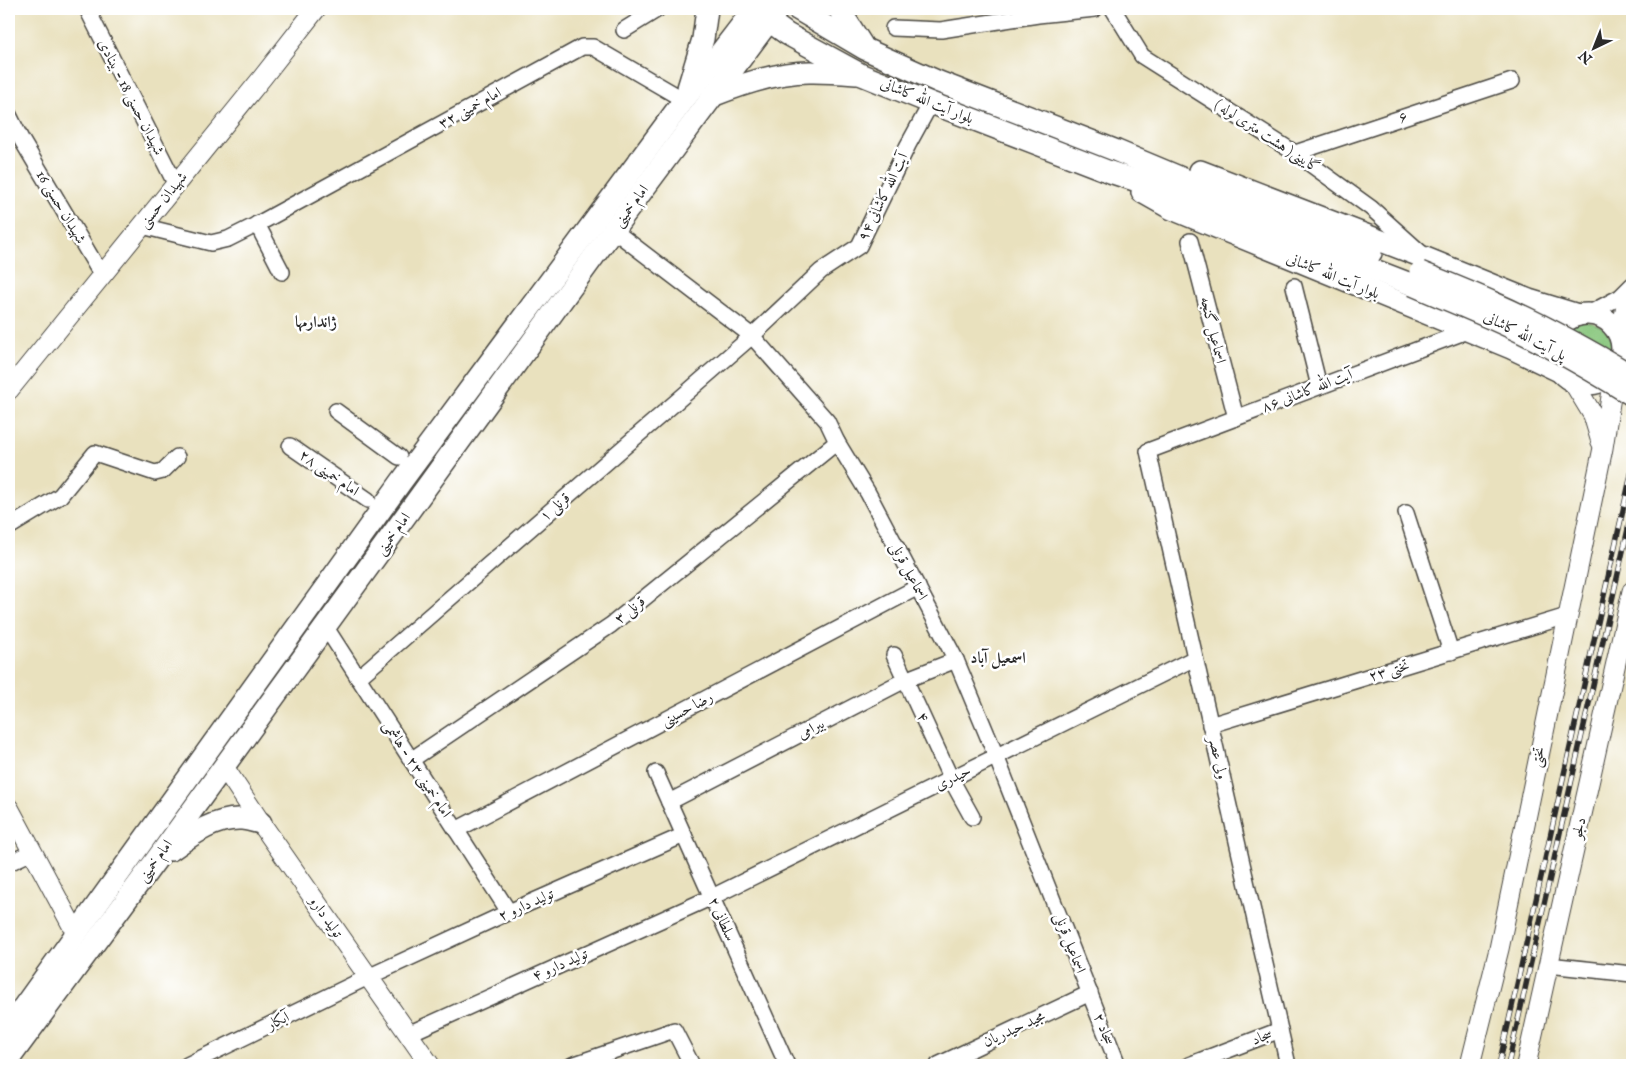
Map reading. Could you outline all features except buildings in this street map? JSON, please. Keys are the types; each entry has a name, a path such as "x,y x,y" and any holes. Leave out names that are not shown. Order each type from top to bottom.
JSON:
{"main road":[{"path":"684,100 702,39 707,9"},
{"name":"بلوار آیت الله کاشانی","path":"797,9 865,50 939,82 1420,272"},
{"path":"839,9 865,50"},
{"name":"امام خمینی","path":"9,1027 402,482 684,100 761,12"},
{"name":"امام خمینی","path":"9,1059 94,946 712,96 761,12"},
{"name":"بلوار آیت الله کاشانی","path":"761,12 787,34 862,74 931,103 1110,172 1420,272 1583,314"},
{"path":"712,96 733,87 779,76 812,72 862,74"},
{"name":"بلوار آیت الله کاشانی","path":"1110,172 1172,209 1511,348 1566,376"},
{"name":"پل آیت الله کاشانی","path":"1420,272 1493,302 1535,322 1593,353 1624,373"},
{"name":"پل آیت الله کاشانی","path":"1420,272 1488,317 1586,367 1632,395"},
{"path":"1511,348 1523,348 1533,342 1540,332 1541,320 1537,309 1529,300"},
{"path":"1583,314 1599,316 1608,321 1620,337 1624,373 1596,383 1585,384 1566,376 1554,362 1552,343 1555,333 1569,318 1583,314"},
{"path":"156,860 200,829 220,822 241,819 261,823"},
{"path":"76,933 94,946"}],"street":[{"name":"شهیدان حسنی 18 - بینادی","path":"87,9 176,185"},
{"name":"شهیدان حسنی","path":"9,390 316,9"},
{"path":"624,30 658,9"},
{"path":"893,28 940,30 1038,12 1095,9"},
{"name":"گایینی( هشت متری لوله )","path":"1113,9 1142,56 1295,153 1371,208 1420,272"},
{"name":"امام خمینی ۳۲","path":"142,226 211,243 228,239 582,47 593,47 684,100"},
{"name":"۶","path":"1295,153 1512,81"},
{"name":"آیت الله کاشانی ۹۴","path":"752,336 821,271 859,246 908,145 931,103"},
{"name":"شهیدان حسنی 16","path":"9,115 15,142 101,274"},
{"path":"257,224 282,272"},
{"name":"اسماعیل قرنلی","path":"613,230 752,336 827,421 837,442 868,493 956,660 1090,993"},
{"name":"اسماعیل گنجه","path":"1190,241 1236,418"},
{"path":"1583,314 1620,296 1632,285"},
{"path":"1294,286 1319,386"},
{"path":"1620,337 1626,306 1632,298"},
{"name":"آیت الله کاشانی ۸۶","path":"1148,451 1467,331"},
{"name":"قرنلی ۱","path":"358,678 752,336"},
{"name":"تختی","path":"1470,1065 1499,949 1603,448 1624,373"},
{"path":"1566,376 1594,415 1603,448"},
{"path":"336,411 399,457"},
{"name":"قرنلی ۳","path":"411,760 611,625 837,442"},
{"name":"امام خمینی ۲۸","path":"290,446 368,500"},
{"name":"ولی عصر","path":"1148,451 1288,1065"},
{"path":"9,527 60,496 95,452 155,473 163,471 177,457"},
{"path":"1406,513 1451,652"},
{"name":"رضا حسینی","path":"456,830 918,588"},
{"name":"دلجو","path":"1526,1065 1632,591"},
{"name":"تختی ۲۳","path":"1210,726 1567,616"},
{"name":"امام خمینی ۲۳ - هاشمی","path":"325,626 509,912"},
{"name":"۴","path":"894,655 951,779 972,817"},
{"name":"حیدری","path":"712,897 1195,658"},
{"name":"بیرامی","path":"669,802 906,680 956,660"},
{"name":"تولید دارو","path":"224,767 430,1065"},
{"name":"۲ سلطانی","path":"656,773 788,1065"},
{"path":"9,808 76,933"},
{"name":"تولید دارو ۲","path":"368,977 684,835"},
{"path":"9,863 32,852"},
{"name":"تولید دارو ۴","path":"408,1034 712,897"},
{"path":"1548,965 1632,974"},
{"name":"آبکار","path":"187,1065 368,977"},
{"name":"مجید حیدریان","path":"938,1065 1090,993"},
{"name":"سجاد ۲","path":"1090,993 1118,1065"},
{"path":"572,1065 674,1030 692,1065"},
{"name":"سجاد","path":"1189,1065 1280,1030"}],"green space":[{"path":"1582,321 1602,327 1610,336 1614,348 1614,355 1588,377 1574,374 1563,365 1566,330 1573,324"}],"railway":[{"path":"1499,1065 1632,470"},
{"path":"1508,1065 1632,511"}],"district":[{"name":"ژاندارمها","path":"316,323"},
{"name":"اسمعیل آباد","path":"998,659"}]}
